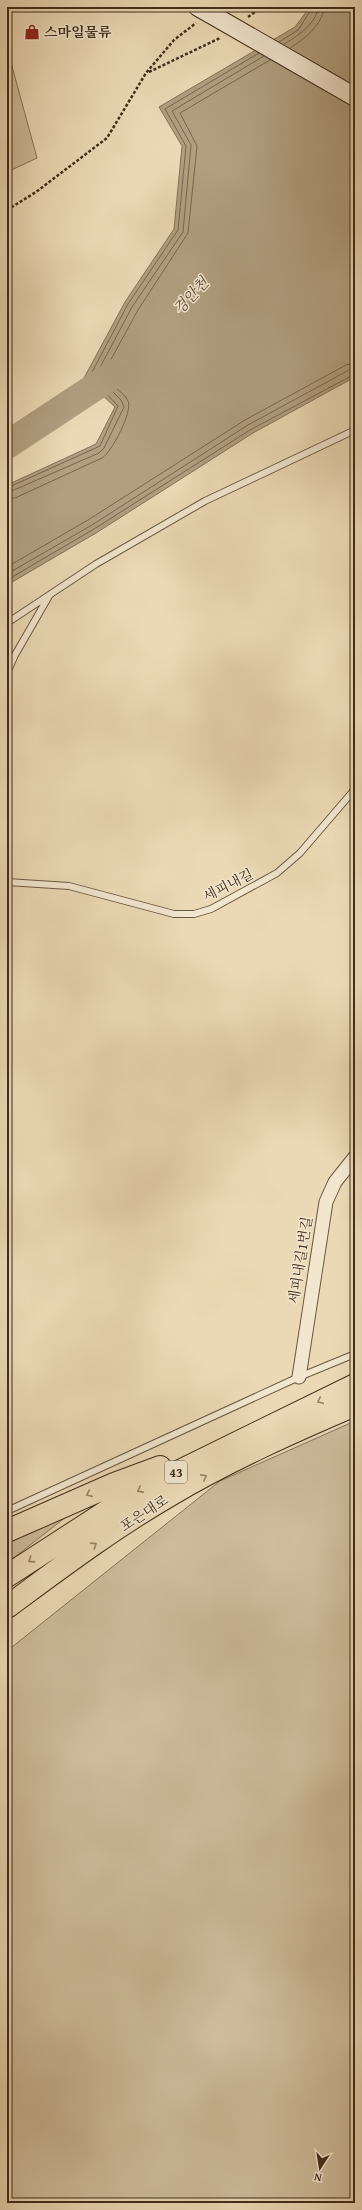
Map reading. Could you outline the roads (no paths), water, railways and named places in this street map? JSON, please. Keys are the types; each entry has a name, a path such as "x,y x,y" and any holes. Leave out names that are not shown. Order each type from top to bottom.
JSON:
{"highway":[{"name":"포은대로","path":"7,1576 135,1493 355,1385"},
{"name":"포은대로","path":"7,1607 62,1567 169,1495 270,1442 355,1405"},
{"path":"7,1531 114,1484 257,1432"},
{"path":"7,1623 62,1567"}],"street":[{"path":"213,17 355,97"},
{"name":"세피내길1번길","path":"299,1376 326,1202 335,1182 355,1157"}],"lane":[{"path":"7,623 96,564 205,501 355,430"},
{"path":"7,673 15,654 50,594"},
{"name":"세피내길","path":"7,882 69,886 174,914 194,914 211,909 277,873 300,853 355,789"},
{"path":"7,1511 299,1376 355,1354"}],"water":[{"path":"310,7 355,7 355,377 253,433 96,533 7,585 7,485 96,444 115,407 84,378 125,302 174,229 182,146 159,107 295,27"}],"waterway":[{"name":"경안천","path":"7,445 125,367"}],"place":[{"name":"스마일물류","path":"32,32"}]}
